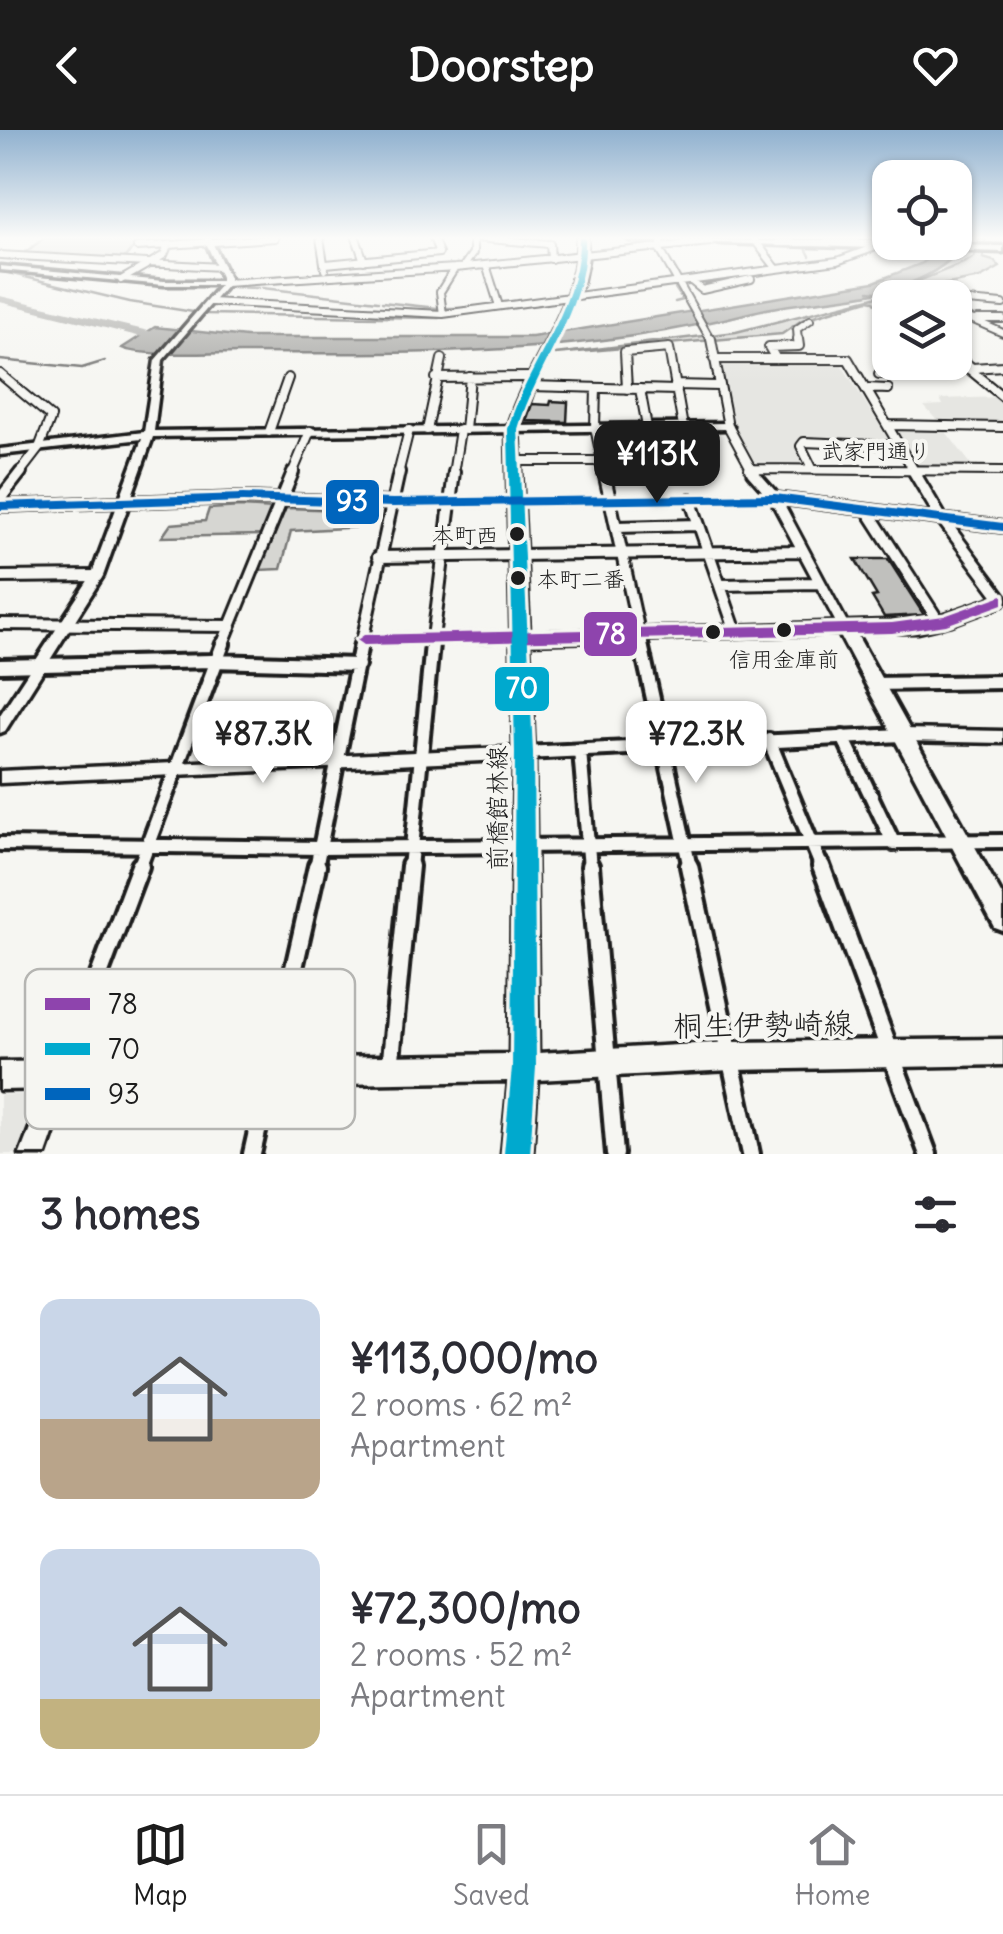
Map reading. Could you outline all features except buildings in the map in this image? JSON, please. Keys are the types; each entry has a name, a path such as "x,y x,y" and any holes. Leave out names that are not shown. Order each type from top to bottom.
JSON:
{"main road":[{"name":"前橋館林線","path":"517,1154 524,1067 525,843 514,429 574,286"},
{"path":"519,638 845,629 939,622 1002,599"},
{"path":"845,629 1003,920"},
{"name":"桐生伊勢崎線","path":"355,1071 731,1056 1003,1052"},
{"name":"桐生伊勢崎線","path":"0,1076 25,1075"},
{"path":"33,1154 42,1129"}],"street":[{"path":"0,727 97,576 148,436 157,357 223,286"},
{"path":"443,314 440,292 445,286"},
{"path":"493,286 499,306"},
{"path":"211,302 443,314 651,286"},
{"path":"680,286 711,339 728,426 750,469 776,498 845,629"},
{"path":"695,286 704,290 722,286"},
{"path":"972,301 1003,304"},
{"path":"973,319 1003,320"},
{"path":"973,319 1003,333"},
{"path":"776,359 770,347 799,346 797,330 810,320"},
{"path":"627,389 625,352 668,348 683,427"},
{"path":"426,430 442,359"},
{"path":"714,360 848,359 942,519 1002,599"},
{"path":"972,368 1003,366"},
{"path":"972,370 1003,397"},
{"path":"0,374 51,415 39,448 0,503"},
{"path":"390,1070 441,558 470,377"},
{"path":"269,432 288,378"},
{"path":"436,378 627,389 719,386"},
{"path":"0,386 12,384"},
{"path":"596,388 595,428 751,1154"},
{"path":"866,388 888,389"},
{"path":"640,389 647,428"},
{"path":"888,425 1003,427"},
{"path":"0,452 148,436 728,426"},
{"path":"990,428 1003,442"},
{"path":"293,969 364,640 378,557 409,430"},
{"path":"103,969 230,626 310,431"},
{"path":"812,468 801,446 804,442 900,446"},
{"path":"513,462 602,460"},
{"name":"武家門通り","path":"750,469 1003,471"},
{"path":"0,503 776,498 1003,527"},
{"path":"690,500 736,632"},
{"path":"867,510 939,622"},
{"path":"617,527 698,525"},
{"path":"378,557 802,552"},
{"path":"0,577 97,576"},
{"path":"720,586 818,584"},
{"path":"0,624 230,626"},
{"path":"364,640 519,638"},
{"path":"0,666 358,664"},
{"path":"873,684 1003,682"},
{"path":"0,777 769,740 1003,736"},
{"path":"843,737 894,844"},
{"path":"769,740 813,843 928,1154"},
{"path":"580,751 614,1154"},
{"path":"0,844 321,848 1003,841"},
{"path":"252,1154 257,1129"}],"shaded area":[{"path":"850,286 872,286 872,294 860,296 563,345 435,352 178,354 122,348 155,327 246,337 532,337"},
{"path":"872,298 802,320 782,334 555,354 736,332"},
{"path":"840,362 891,443 797,441 808,466 754,466 734,424 721,363"},
{"path":"1001,397 1003,426 941,425 924,406 943,405 940,399"},
{"path":"892,428 943,428 974,468 915,464"},
{"path":"286,508 369,511 363,527 291,531 281,569 259,570"},
{"path":"209,509 275,509 262,535 162,537 171,524 205,521"},
{"path":"25,1094 25,1129 29,1129 20,1154 0,1154 0,1095"}],"waterway":[{"path":"62,286 206,314 439,318"},
{"path":"228,287 258,288"},
{"path":"262,288 378,301"},
{"path":"675,288 683,300 675,302"},
{"path":"0,299 170,340"},
{"path":"382,302 437,308"},
{"path":"446,308 464,308"},
{"path":"0,360 82,368 105,361"}],"transit line":[{"name":"70","path":"517,1154 524,1067 524,753 513,429 530,382 576,286"},
{"name":"93","path":"0,506 243,498 393,503 775,498 1003,527"},
{"name":"78","path":"364,640 892,628 946,620 1003,599"}],"place":[{"name":"本町西","path":"517,534"},
{"name":"本町二番","path":"518,578"},
{"name":"信用金庫前","path":"784,630"}]}
